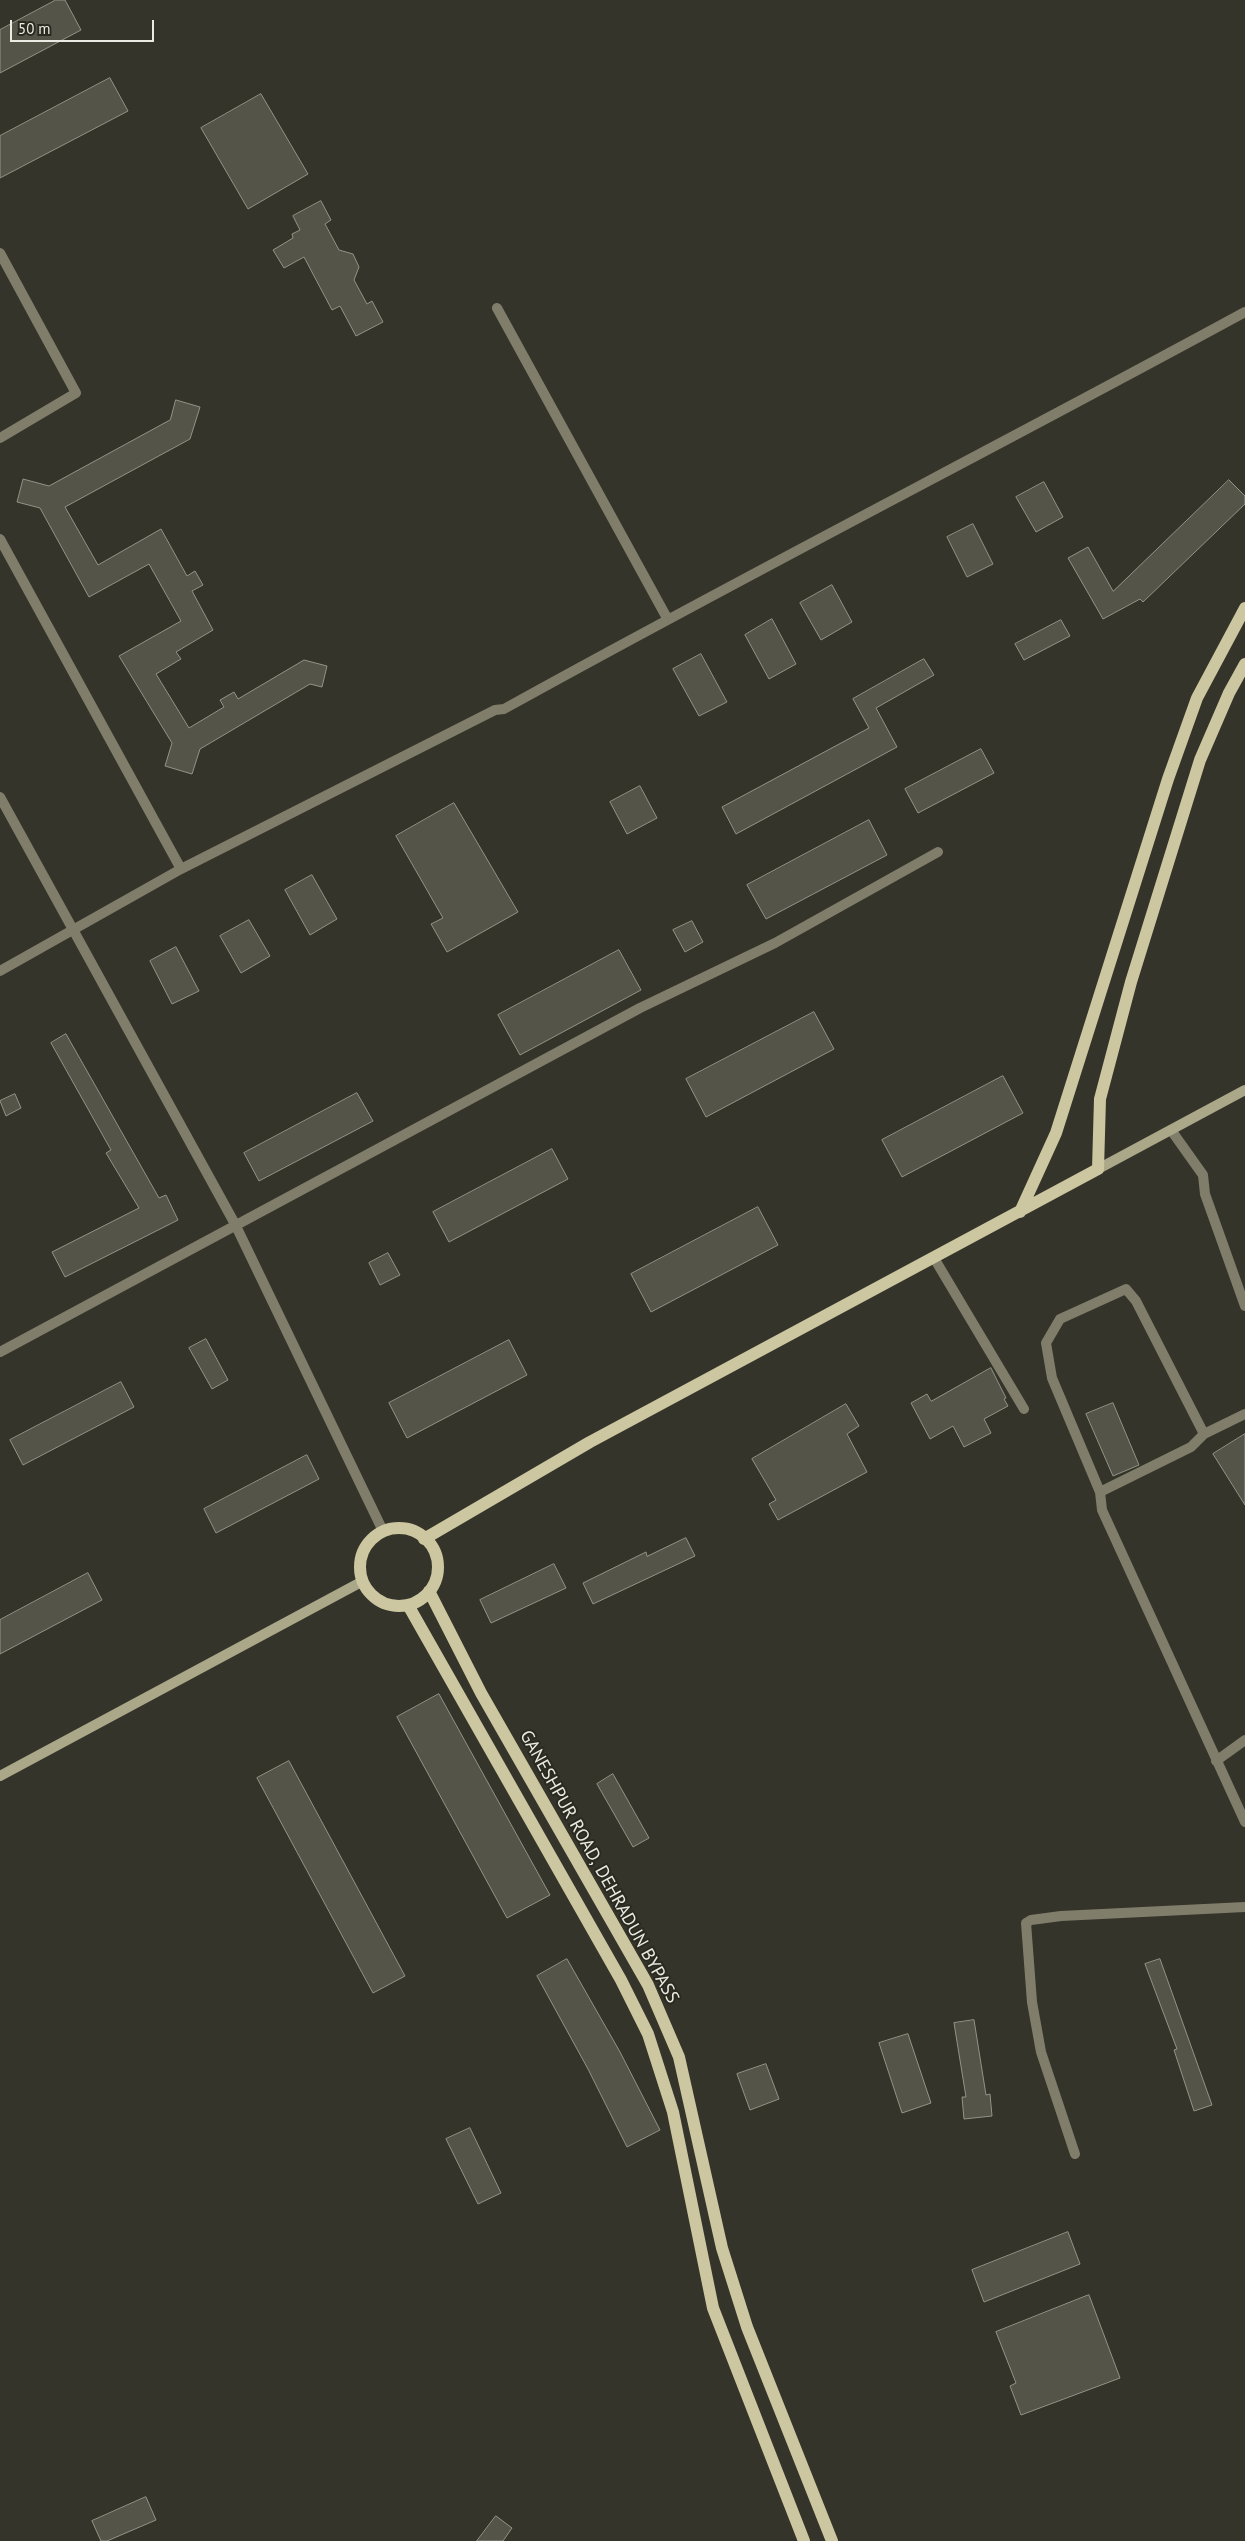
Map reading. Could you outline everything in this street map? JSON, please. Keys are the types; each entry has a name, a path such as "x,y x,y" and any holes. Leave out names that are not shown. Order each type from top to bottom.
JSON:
{"main road":[{"path":"1020,1212 1056,1133 1168,779 1196,698 1245,608"},
{"path":"1098,1169 1100,1100 1132,982 1200,760 1229,693 1245,664"},
{"path":"424,1539 590,1442 1245,1090"},
{"path":"396,1528 409,1529 424,1539 436,1556 435,1581 429,1591 408,1605 396,1606 384,1603 373,1596 363,1581 360,1561 364,1548 372,1538 383,1531 396,1528"},
{"path":"0,1776 363,1581"},
{"name":"GANESHPUR ROAD, DEHRADUN BYPASS","path":"429,1591 482,1693 648,1986 675,2048 722,2248 747,2327 832,2541"},
{"path":"408,1605 621,1980 648,2034 673,2112 713,2308 804,2541"}],"street":[{"path":"0,253 76,393 0,438"},
{"path":"497,308 667,618"},
{"path":"0,971 75,931 181,869 495,710 504,709 667,618 1014,438 1245,312"},
{"path":"0,539 181,869"},
{"path":"0,797 235,1224 383,1531"},
{"path":"0,1352 640,1008 775,943 938,852"},
{"path":"1170,1130 1202,1176 1205,1194 1245,1306"},
{"path":"934,1258 1024,1409"},
{"path":"1204,1434 1136,1300 1126,1289 1060,1319 1046,1343 1052,1378 1100,1492 1102,1510 1245,1822"},
{"path":"1100,1492 1191,1447 1204,1434 1245,1414"},
{"path":"1216,1761 1245,1740"},
{"path":"1076,2154 1041,2052 1032,2002 1026,1923 1032,1920 1061,1916 1245,1907"}],"building":[{"path":"56,0 65,0 81,30 0,73 0,30"},
{"path":"110,78 128,111 0,178 0,136"},
{"path":"261,94 308,174 248,209 201,128"},
{"path":"321,201 331,220 325,224 339,250 353,254 359,267 354,280 367,304 372,301 383,322 356,336 340,306 332,310 304,257 284,268 273,250 293,238 292,234 300,230 293,216"},
{"path":"176,400 200,407 190,439 65,507 98,565 161,529 187,576 195,571 203,585 192,591 213,630 176,652 181,659 156,674 189,728 224,707 220,700 234,692 238,699 304,660 327,666 322,687 310,684 200,749 192,774 165,766 172,743 119,656 181,621 149,564 89,597 40,508 17,502 23,479 49,486 170,420"},
{"path":"1229,480 1245,496 1245,504 1143,602 1140,599 1103,619 1068,558 1088,547 1113,591"},
{"path":"1044,482 1063,517 1036,532 1016,497"},
{"path":"973,524 993,564 967,577 947,537"},
{"path":"832,585 852,622 821,640 800,603"},
{"path":"772,619 796,664 769,679 745,635"},
{"path":"1061,620 1070,636 1024,660 1015,644"},
{"path":"701,654 727,702 699,716 673,669"},
{"path":"924,659 934,675 876,708 897,747 736,834 722,807 869,728 853,699"},
{"path":"981,749 994,773 918,813 905,789"},
{"path":"640,786 657,818 627,834 610,802"},
{"path":"454,803 518,912 447,952 431,924 443,918 396,836"},
{"path":"869,820 887,855 766,919 747,885"},
{"path":"312,875 337,919 310,935 285,890"},
{"path":"249,920 270,956 241,973 220,936"},
{"path":"692,921 703,942 685,952 673,930"},
{"path":"176,947 199,991 172,1004 150,961"},
{"path":"619,950 641,990 520,1055 498,1015"},
{"path":"814,1012 834,1049 706,1117 686,1079"},
{"path":"66,1034 159,1198 166,1195 178,1220 65,1277 52,1252 139,1208 106,1153 111,1150 51,1043"},
{"path":"1003,1076 1023,1113 902,1177 882,1140"},
{"path":"357,1093 373,1121 259,1181 244,1153"},
{"path":"15,1094 21,1108 6,1116 0,1101"},
{"path":"552,1149 568,1179 449,1242 433,1212"},
{"path":"758,1207 778,1245 651,1312 631,1274"},
{"path":"388,1253 400,1275 380,1285 369,1263"},
{"path":"206,1339 228,1380 212,1389 189,1348"},
{"path":"509,1340 527,1375 407,1438 389,1403"},
{"path":"991,1368 1008,1406 984,1419 991,1433 964,1447 953,1426 930,1439 911,1403 927,1394 931,1401"},
{"path":"121,1382 134,1407 23,1465 10,1440"},
{"path":"1113,1403 1139,1465 1113,1476 1086,1414"},
{"path":"846,1404 859,1426 847,1434 867,1472 778,1520 769,1504 776,1500 752,1459"},
{"path":"1245,1434 1245,1505 1213,1454"},
{"path":"307,1455 319,1479 216,1533 204,1509"},
{"path":"686,1538 695,1556 593,1604 583,1583 646,1552 647,1556"},
{"path":"554,1564 566,1588 491,1623 480,1600"},
{"path":"88,1573 102,1600 0,1654 0,1620"},
{"path":"439,1694 550,1895 507,1918 397,1717"},
{"path":"289,1761 405,1976 373,1993 257,1778"},
{"path":"613,1774 649,1838 633,1847 597,1784"},
{"path":"567,1959 620,2052 660,2130 627,2147 588,2069 537,1976"},
{"path":"1160,1959 1212,2105 1194,2111 1174,2050 1177,2049 1145,1964"},
{"path":"974,2020 986,2095 990,2094 992,2116 964,2119 962,2097 966,2097 954,2023"},
{"path":"908,2034 931,2103 902,2113 879,2043"},
{"path":"766,2064 779,2099 750,2110 737,2074"},
{"path":"470,2128 501,2193 478,2204 446,2139"},
{"path":"1068,2232 1080,2264 984,2302 972,2270"},
{"path":"1089,2295 1120,2378 1021,2415 1010,2386 1016,2383 996,2332"},
{"path":"146,2497 156,2520 107,2541 101,2541 92,2521"},
{"path":"496,2516 512,2528 503,2541 477,2541"}]}
